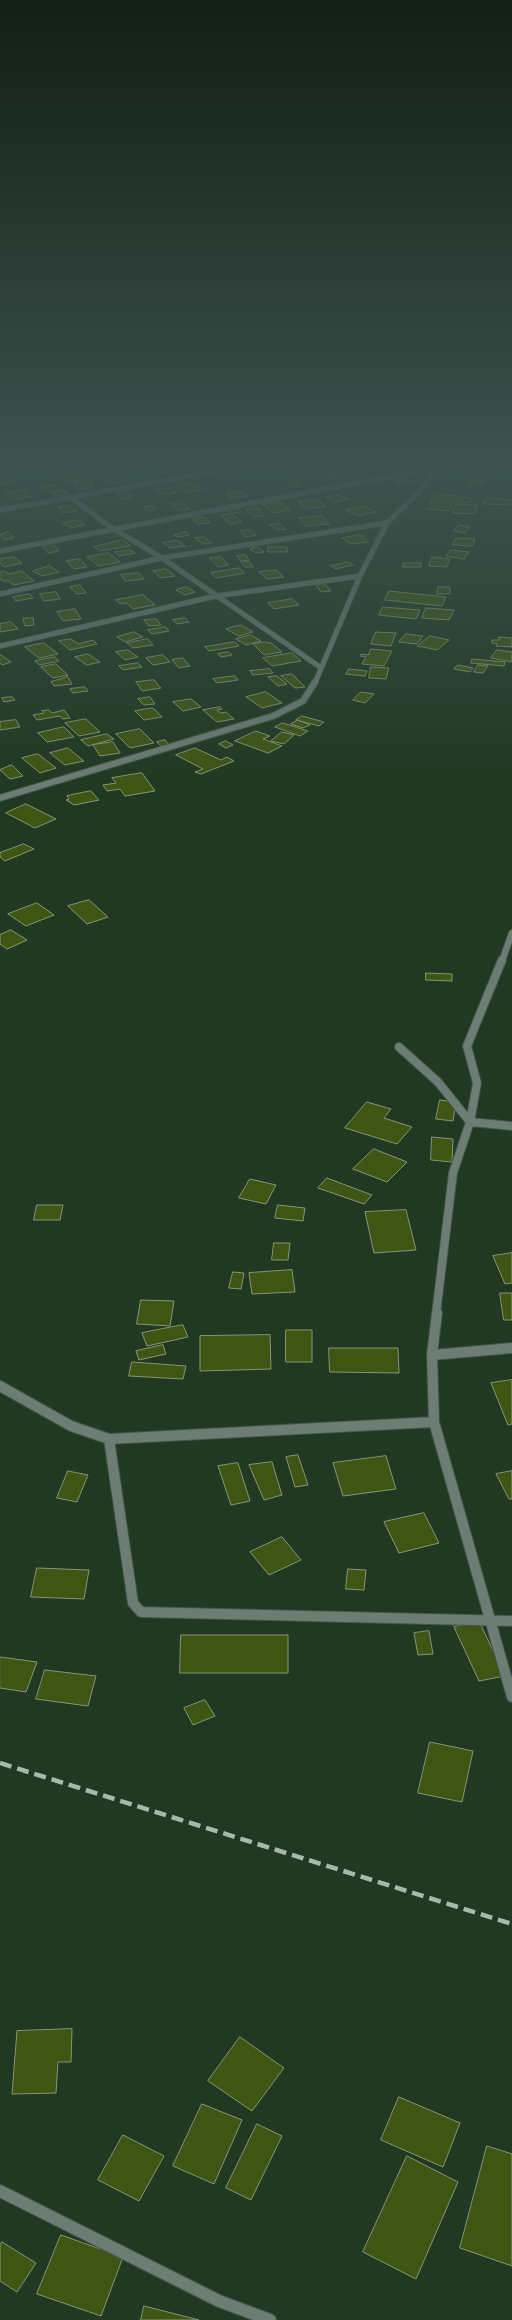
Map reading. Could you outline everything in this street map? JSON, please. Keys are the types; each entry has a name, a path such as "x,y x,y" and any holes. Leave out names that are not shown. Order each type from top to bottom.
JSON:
{"street":[{"path":"0,594 107,570"},
{"path":"179,570 320,667"},
{"path":"0,798 273,716 303,701 315,683 320,667 363,570"},
{"path":"0,646 216,596 360,576"},
{"path":"512,933 492,989 467,1046 477,1082 470,1122 454,1173 432,1355 434,1379 434,1422 512,1697"},
{"path":"400,1047 442,1083 456,1100 470,1122"},
{"path":"470,1122 512,1126"},
{"path":"432,1355 512,1348"},
{"path":"0,1386 71,1426 109,1439 434,1422"},
{"path":"109,1439 133,1603 141,1612 490,1621 512,1620"},
{"path":"0,2192 219,2301 270,2320"}],"building":[{"path":"56,570 59,572 42,576 33,571"},
{"path":"168,570 175,576 161,578 153,571"},
{"path":"226,570 242,570 245,573 216,578 211,573"},
{"path":"276,570 284,577 267,579 259,572"},
{"path":"4,571 9,574 22,571 34,581 14,585 8,581 0,579 0,572"},
{"path":"139,573 144,579 125,581 121,575"},
{"path":"325,584 331,591 321,592 316,585"},
{"path":"80,585 86,593 77,594 70,587"},
{"path":"186,587 195,592 185,595 176,590"},
{"path":"438,587 450,587 450,594 437,594"},
{"path":"389,591 446,597 442,606 385,600"},
{"path":"56,592 60,599 44,601 40,594"},
{"path":"30,594 33,598 16,601 13,597"},
{"path":"143,595 155,605 133,609 127,603 121,604 116,600"},
{"path":"292,599 299,605 274,609 268,603"},
{"path":"383,607 420,610 416,619 379,615"},
{"path":"426,608 454,610 449,620 422,618"},
{"path":"75,609 81,619 63,621 57,612"},
{"path":"33,618 34,625 25,626 23,619"},
{"path":"185,618 189,622 177,624 173,620"},
{"path":"156,619 161,625 149,626 144,620"},
{"path":"11,622 18,629 0,632 0,624"},
{"path":"241,625 253,632 239,636 226,629"},
{"path":"166,627 169,631 152,634 148,630"},
{"path":"134,632 143,637 125,642 117,637"},
{"path":"376,632 396,633 391,646 371,644"},
{"path":"406,634 423,636 417,644 399,642"},
{"path":"251,635 261,641 246,645 236,639"},
{"path":"430,636 449,640 437,650 418,646"},
{"path":"499,637 512,638 512,647 496,646 497,644 492,643 492,640 499,640"},
{"path":"71,639 78,644 93,640 97,644 70,650 59,641"},
{"path":"148,639 153,645 133,648 127,643"},
{"path":"235,642 239,646 209,651 205,647"},
{"path":"265,642 271,643 282,652 264,655 253,644"},
{"path":"44,643 58,654 39,658 25,647"},
{"path":"371,649 392,651 384,666 362,664 366,657 360,656 361,654 368,655"},
{"path":"128,650 138,657 125,660 116,652"},
{"path":"497,650 512,652 512,662 491,658"},
{"path":"229,652 232,655 221,657 218,654"},
{"path":"292,653 301,661 272,666 263,658"},
{"path":"88,654 100,662 87,665 75,657"},
{"path":"0,655 11,662 2,665 0,663"},
{"path":"163,655 170,662 153,665 146,658"},
{"path":"55,657 59,661 39,665 35,661"},
{"path":"183,658 190,666 179,668 172,660"},
{"path":"472,659 505,662 504,666 471,663"},
{"path":"138,663 142,667 123,670 119,666"},
{"path":"56,664 68,675 53,678 41,667"},
{"path":"458,665 473,668 470,672 454,669"},
{"path":"478,665 488,666 483,673 474,672"},
{"path":"371,667 389,668 386,679 369,678"},
{"path":"270,669 273,673 253,675 250,671"},
{"path":"349,669 367,671 365,676 346,674"},
{"path":"292,674 305,687 295,688 281,676"},
{"path":"235,676 238,680 217,683 213,679"},
{"path":"277,676 287,684 278,686 268,677"},
{"path":"68,677 72,684 54,686 51,682"},
{"path":"154,680 161,688 142,691 136,682"},
{"path":"85,687 88,691 73,693 70,689"},
{"path":"266,692 282,703 262,708 246,697"},
{"path":"361,692 374,694 365,703 353,700"},
{"path":"12,697 15,700 4,702 2,698"},
{"path":"150,697 155,704 144,705 138,699"},
{"path":"191,699 201,707 183,711 173,702"},
{"path":"220,707 222,709 217,710 221,713 226,712 234,719 217,722 203,710"},
{"path":"153,708 162,717 144,720 135,711"},
{"path":"49,710 52,713 64,710 70,718 63,719 60,716 37,720 33,715 44,713 42,711"},
{"path":"302,716 324,722 319,726 296,720"},
{"path":"86,719 100,732 79,736 65,723"},
{"path":"16,720 20,727 0,730 0,722"},
{"path":"298,720 310,725 303,728 291,724"},
{"path":"283,723 308,731 300,736 275,727"},
{"path":"64,727 74,737 47,742 38,733"},
{"path":"140,729 154,743 130,748 116,734"},
{"path":"256,731 270,736 263,739 282,746 268,753 235,741"},
{"path":"282,732 294,735 284,744 271,741"},
{"path":"107,734 114,739 88,746 81,740"},
{"path":"165,740 169,745 161,746 157,742"},
{"path":"226,741 233,745 226,748 219,744"},
{"path":"113,742 120,753 100,756 93,745"},
{"path":"68,748 84,761 65,765 50,753"},
{"path":"195,748 221,760 227,757 234,761 201,774 195,772 203,769 176,755"},
{"path":"38,754 56,768 40,773 22,758"},
{"path":"12,765 23,776 10,779 0,770"},
{"path":"142,773 155,791 125,796 120,789 107,791 103,785 116,783 112,778"},
{"path":"91,791 99,800 74,805 66,800 69,799 67,796"},
{"path":"26,804 56,819 35,828 6,813"},
{"path":"24,844 34,849 5,861 0,857 0,853"},
{"path":"89,900 108,917 87,924 68,906"},
{"path":"37,903 54,915 26,926 8,914"},
{"path":"11,930 27,940 7,949 0,944 0,935"},
{"path":"426,973 452,974 452,981 426,980"},
{"path":"440,1100 456,1102 453,1121 436,1119"},
{"path":"367,1102 391,1109 384,1118 412,1127 397,1144 345,1128"},
{"path":"432,1137 453,1139 452,1162 431,1160"},
{"path":"374,1149 407,1162 387,1182 353,1169"},
{"path":"327,1178 372,1195 364,1204 318,1188"},
{"path":"250,1179 276,1185 266,1204 239,1198"},
{"path":"37,1205 63,1205 60,1220 34,1220"},
{"path":"278,1205 305,1208 303,1221 275,1218"},
{"path":"406,1210 416,1250 374,1253 365,1212"},
{"path":"274,1243 290,1243 288,1260 272,1260"},
{"path":"512,1253 512,1283 505,1284 493,1256"},
{"path":"292,1270 295,1292 252,1294 249,1273"},
{"path":"233,1272 244,1273 241,1289 229,1288"},
{"path":"500,1293 512,1293 512,1320 504,1320"},
{"path":"141,1300 174,1301 170,1326 137,1324"},
{"path":"183,1325 188,1337 147,1346 142,1333"},
{"path":"286,1330 312,1330 312,1362 286,1362"},
{"path":"270,1335 271,1369 200,1371 200,1336"},
{"path":"163,1345 166,1354 139,1360 136,1351"},
{"path":"329,1348 398,1348 399,1373 330,1372"},
{"path":"132,1362 186,1366 183,1379 129,1376"},
{"path":"512,1380 512,1424 508,1425 491,1383"},
{"path":"298,1455 308,1485 295,1487 286,1457"},
{"path":"386,1456 396,1489 343,1496 333,1463"},
{"path":"272,1462 282,1495 264,1500 249,1465"},
{"path":"238,1463 250,1501 231,1505 218,1466"},
{"path":"68,1471 88,1475 77,1502 57,1498"},
{"path":"512,1471 512,1499 509,1499 496,1474"},
{"path":"424,1513 439,1543 399,1553 384,1522"},
{"path":"282,1537 301,1560 269,1575 250,1552"},
{"path":"37,1568 89,1570 84,1599 31,1597"},
{"path":"348,1569 366,1570 364,1590 346,1589"},
{"path":"479,1621 505,1676 479,1681 454,1627"},
{"path":"429,1631 433,1654 418,1655 414,1633"},
{"path":"181,1635 288,1635 288,1673 180,1673"},
{"path":"0,1657 37,1662 26,1692 0,1688"},
{"path":"45,1670 96,1676 88,1706 36,1699"},
{"path":"205,1700 215,1716 193,1725 184,1708"},
{"path":"430,1742 473,1751 462,1802 418,1793"},
{"path":"72,2029 71,2062 58,2062 56,2093 12,2094 17,2031"},
{"path":"240,2037 284,2068 252,2111 208,2081"},
{"path":"399,2097 460,2123 443,2167 381,2140"},
{"path":"202,2104 242,2120 214,2184 173,2166"},
{"path":"257,2124 282,2136 251,2200 226,2188"},
{"path":"123,2135 164,2156 139,2201 98,2180"},
{"path":"487,2146 512,2154 512,2266 460,2248"},
{"path":"407,2156 458,2182 416,2279 363,2252"},
{"path":"61,2235 123,2257 101,2316 37,2294"},
{"path":"2,2242 36,2263 17,2292 0,2281 0,2245"},
{"path":"144,2306 199,2320 141,2320"}],"railway":[{"path":"0,1763 512,1924"}]}
